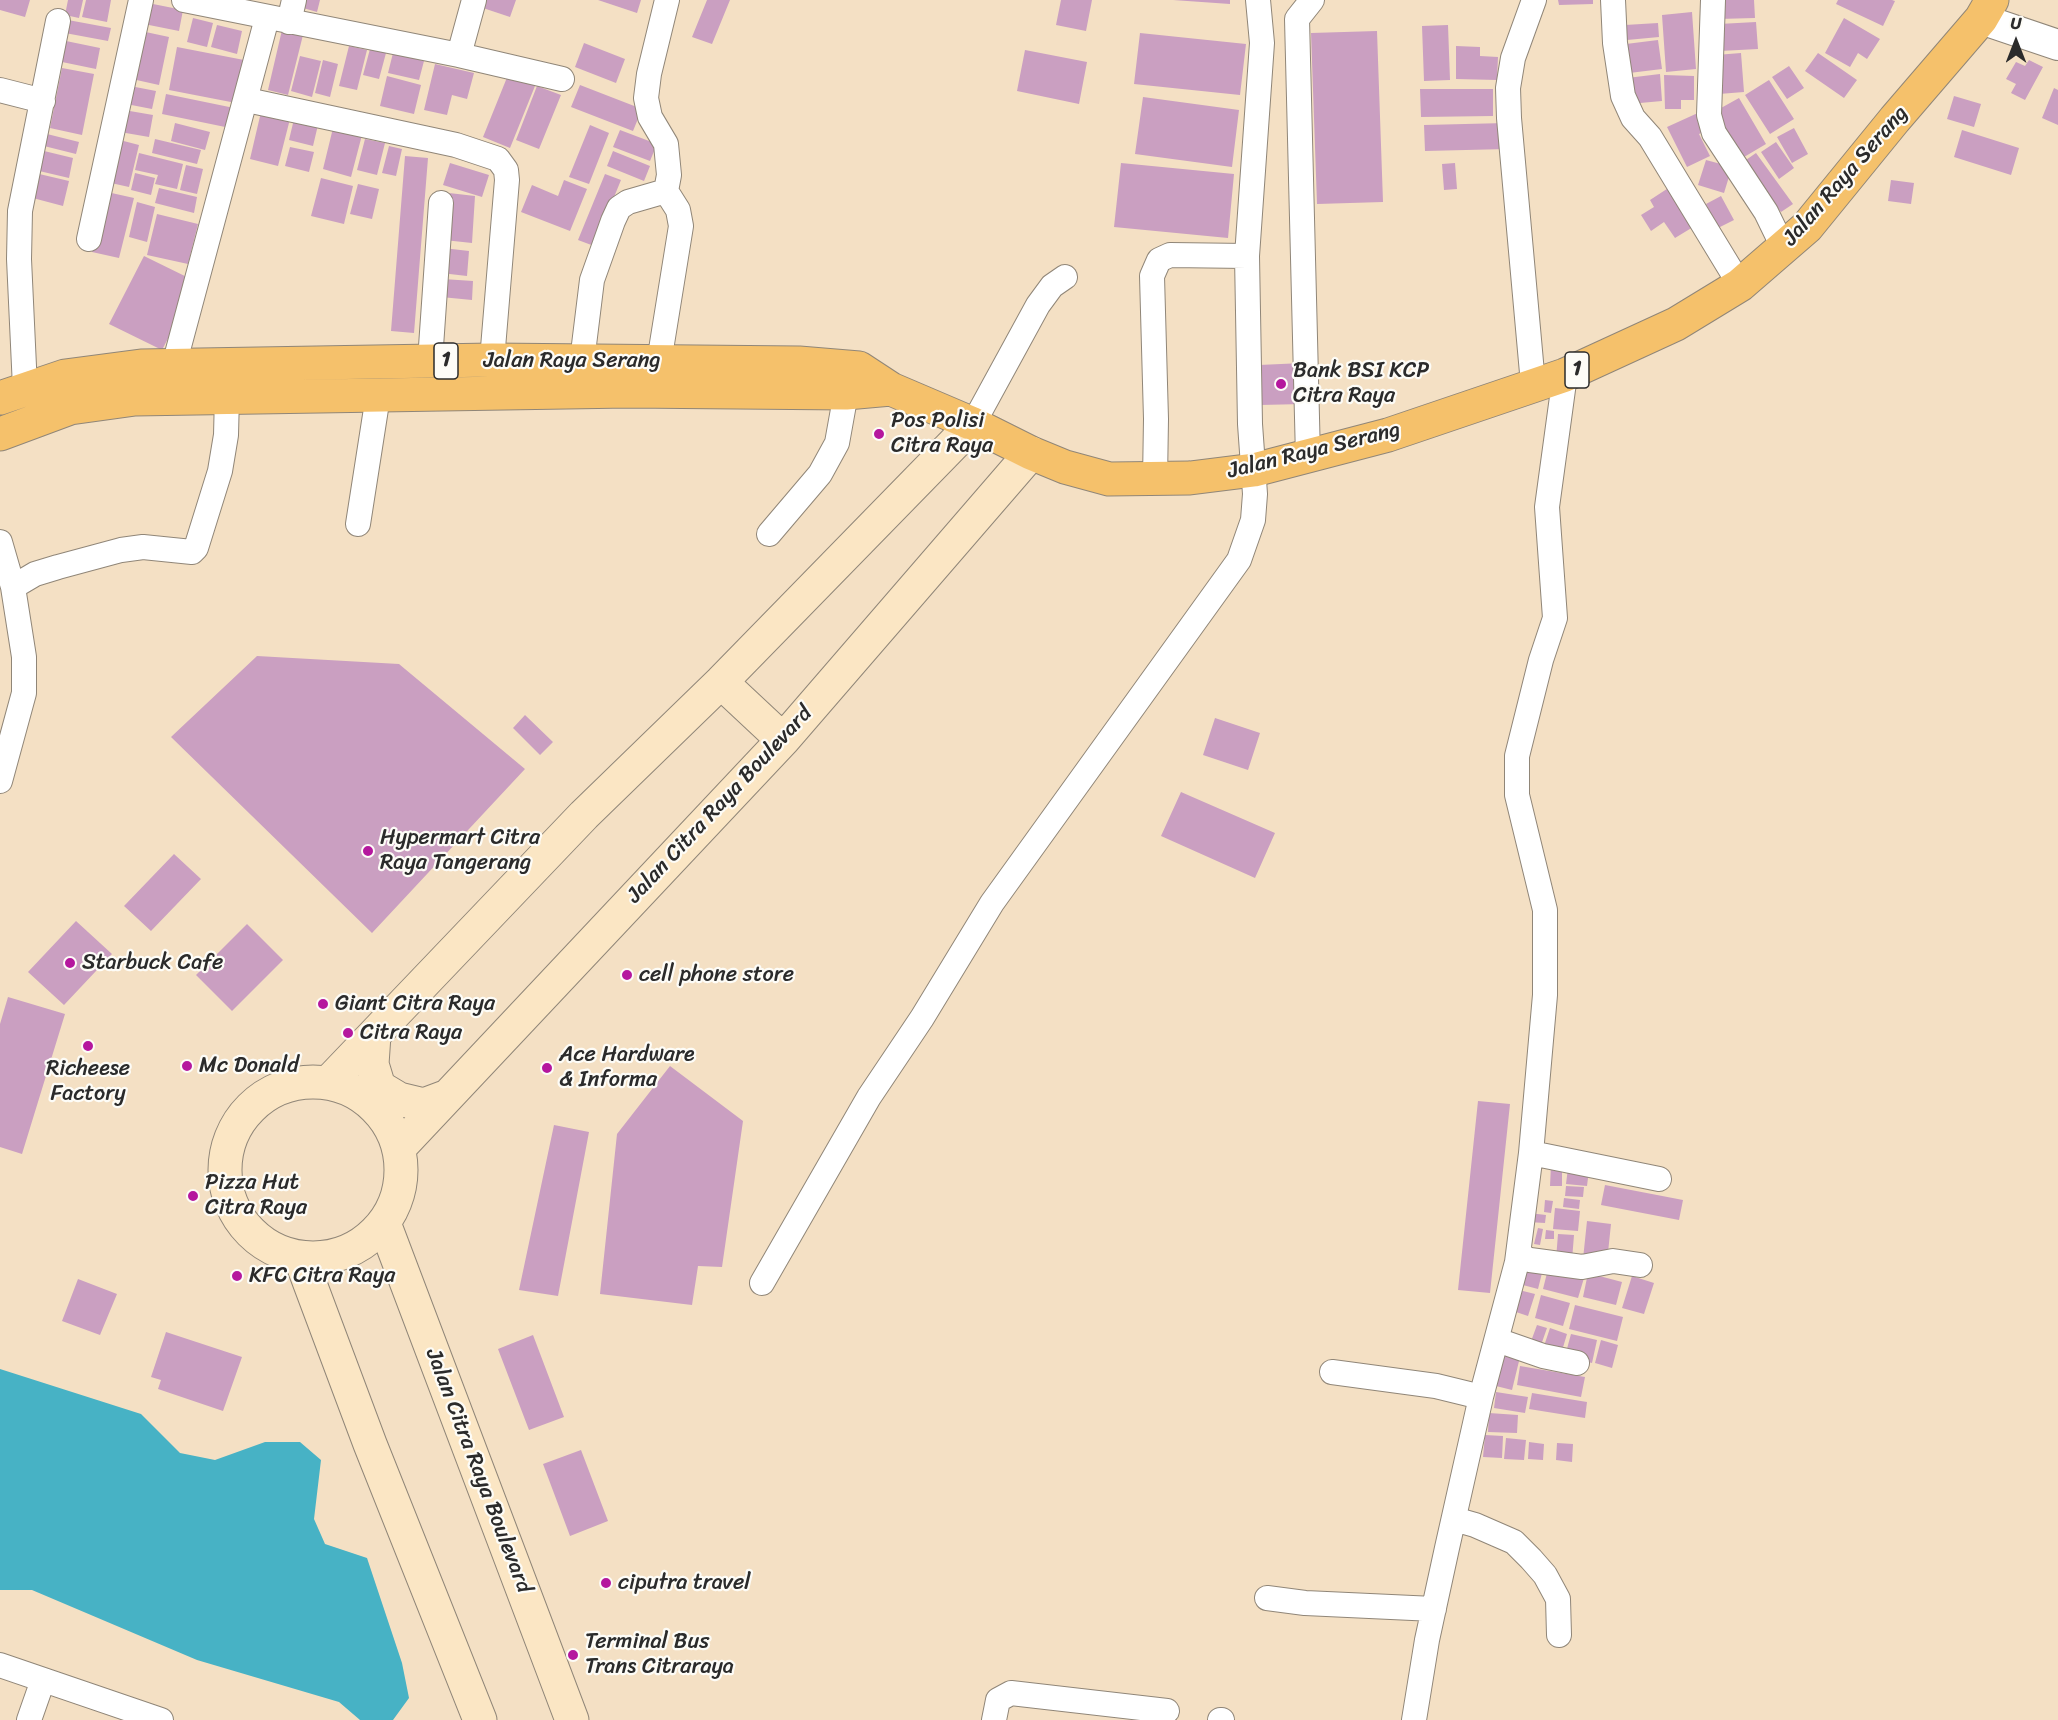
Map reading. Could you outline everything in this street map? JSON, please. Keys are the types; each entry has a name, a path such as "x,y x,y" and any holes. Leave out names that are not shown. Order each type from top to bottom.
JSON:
{"highway":[{"name":"Jalan Raya Serang","path":"12,393 64,376 106,369 174,365 492,360 799,363 859,368 891,389 973,423 1031,453 1065,467 1109,479 1155,480 1254,470 1388,435 1565,375 1667,329 1740,285 1784,249 1837,193 1895,119 1987,10"},
{"name":"Jalan Raya Serang","path":"0,434 70,408 104,402 227,396 378,396 628,391 846,393 891,389"}],"main road":[{"path":"328,1083 584,815 721,682 973,423"},
{"name":"Jalan Citra Raya Boulevard","path":"399,1148 783,740 1031,453"},
{"path":"721,682 783,740"},
{"path":"375,1035 372,1064 379,1087 399,1099 423,1105 448,1096"},
{"path":"300,1082 328,1083 352,1091 373,1105 389,1125 399,1148 400,1183 396,1200 384,1223 361,1244 332,1256 300,1257 274,1249 250,1233 234,1210 225,1184 225,1156 234,1129 239,1122 250,1107 273,1090 300,1082"},
{"name":"Jalan Citra Raya Boulevard","path":"384,1223 572,1720"},
{"path":"300,1257 370,1444 480,1720"}],"street":[{"path":"89,239 141,0"},
{"path":"459,55 474,0"},
{"path":"659,362 681,226 678,210 666,191 669,175 666,144 650,117 646,98 649,74 668,0"},
{"path":"762,1283 869,1097 944,984 992,903 1239,560 1253,520 1254,470 1250,423 1247,256 1262,44 1258,0"},
{"path":"1308,457 1297,19 1312,0"},
{"path":"1533,384 1509,129 1508,88 1513,58 1534,0"},
{"path":"1613,0 1616,52 1623,96 1633,118 1650,137 1740,285"},
{"path":"1713,0 1709,115 1714,133 1766,212 1784,249"},
{"path":"197,2 284,14 562,79"},
{"path":"1987,10 2058,45"},
{"path":"174,365 248,100 284,14"},
{"path":"12,393 21,211 58,21"},
{"path":"0,90 43,101"},
{"path":"248,100 456,145 498,159 506,170 507,180 492,360"},
{"path":"582,361 592,280 619,208 628,202 666,191"},
{"path":"430,361 441,203"},
{"path":"1155,480 1156,419 1152,276 1159,260 1170,255 1247,256"},
{"path":"973,423 1038,306 1052,286 1065,277"},
{"path":"1414,1720 1434,1609 1481,1397 1518,1255 1531,1153 1545,995 1545,910 1517,795 1517,756 1538,671 1555,618 1547,507 1565,375"},
{"path":"769,534 820,474 837,443 846,393"},
{"path":"13,587 35,574 120,550 143,548 192,552 196,548 220,471 226,435 227,396"},
{"path":"358,524 378,396"},
{"path":"0,542 13,587 24,657 24,693 0,781"},
{"path":"1531,1153 1659,1179"},
{"path":"1518,1255 1530,1260 1582,1267 1612,1261 1640,1265"},
{"path":"1497,1340 1543,1356 1577,1364"},
{"path":"1332,1372 1436,1386 1481,1397"},
{"path":"1454,1519 1475,1525 1514,1542 1531,1559 1545,1575 1558,1599 1559,1635"},
{"path":"1267,1598 1316,1604 1434,1609"},
{"path":"0,1665 161,1720"},
{"path":"29,1720 43,1680"},
{"path":"994,1720 998,1700 1011,1693 1167,1711"}],"water":[{"path":"0,1369 141,1414 180,1453 215,1460 265,1442 300,1442 321,1460 314,1519 325,1544 367,1558 402,1663 409,1698 393,1720 360,1720 339,1702 197,1660 32,1590 0,1590"}],"building":[{"path":"0,0 30,0 25,17 0,10"},
{"path":"68,0 83,0 79,18 65,15"},
{"path":"86,0 111,0 107,22 82,17"},
{"path":"297,0 320,0 317,12 296,6"},
{"path":"485,0 516,0 510,17 483,8"},
{"path":"598,0 641,0 637,13"},
{"path":"707,0 730,0 712,44 692,37"},
{"path":"1061,0 1092,0 1086,31 1056,25"},
{"path":"1173,0 1230,0 1230,4"},
{"path":"1558,0 1593,0 1593,4 1559,5"},
{"path":"1717,0 1754,0 1755,18 1718,19"},
{"path":"1838,0 1895,1 1883,26 1836,4"},
{"path":"148,3 183,10 179,31 144,24"},
{"path":"1692,12 1696,69 1666,72 1662,15"},
{"path":"193,18 213,23 207,47 187,42"},
{"path":"1844,18 1880,39 1867,59 1858,53 1850,67 1825,53"},
{"path":"68,20 111,28 108,41 65,33"},
{"path":"1756,22 1758,49 1720,51 1719,24"},
{"path":"1658,23 1659,37 1627,40 1625,25"},
{"path":"217,25 242,31 237,54 211,47"},
{"path":"1448,25 1450,80 1424,81 1422,26"},
{"path":"282,30 303,35 288,95 268,90"},
{"path":"141,31 169,37 159,85 132,79"},
{"path":"1377,31 1383,202 1317,204 1311,33"},
{"path":"1140,33 1246,44 1240,95 1134,84"},
{"path":"1658,40 1662,69 1621,74 1618,45"},
{"path":"66,41 100,48 96,69 62,62"},
{"path":"584,43 625,59 616,83 575,67"},
{"path":"349,46 367,50 357,90 339,86"},
{"path":"1456,46 1480,47 1480,56 1498,57 1497,80 1456,79"},
{"path":"177,47 244,60 236,103 169,90"},
{"path":"370,49 386,53 379,79 363,75"},
{"path":"1025,50 1087,62 1079,104 1017,91"},
{"path":"393,53 424,61 419,80 388,73"},
{"path":"1741,53 1744,92 1719,94 1716,55"},
{"path":"1818,53 1857,80 1844,98 1805,71"},
{"path":"300,56 321,61 312,97 291,91"},
{"path":"323,60 338,64 330,97 315,93"},
{"path":"2029,60 2043,67 2025,100 2011,93 2016,84 2006,79 2016,62 2025,66"},
{"path":"435,64 474,73 467,99 452,95 447,115 424,110"},
{"path":"1789,66 1804,88 1787,99 1772,77"},
{"path":"62,68 94,74 82,135 50,128"},
{"path":"510,70 537,81 510,148 483,137"},
{"path":"1660,74 1662,101 1629,104 1627,78"},
{"path":"1664,75 1694,76 1694,100 1681,100 1681,109 1665,109"},
{"path":"387,76 421,85 414,114 380,106"},
{"path":"1769,80 1794,119 1770,134 1745,95"},
{"path":"125,85 156,91 152,109 121,103"},
{"path":"580,85 642,109 633,131 571,107"},
{"path":"537,86 561,95 539,149 516,140"},
{"path":"2054,88 2058,90 2058,125 2042,118"},
{"path":"1420,89 1493,89 1493,116 1421,117"},
{"path":"166,94 239,109 235,129 162,114"},
{"path":"1954,96 1981,104 1974,127 1947,119"},
{"path":"1143,97 1239,110 1232,167 1135,154"},
{"path":"1739,98 1766,144 1739,160 1712,113"},
{"path":"124,110 153,115 149,137 120,132"},
{"path":"261,112 290,119 278,166 250,159"},
{"path":"1700,112 1708,130 1699,134 1710,156 1687,167 1667,127"},
{"path":"294,119 318,125 313,146 289,140"},
{"path":"175,123 210,132 205,150 171,141"},
{"path":"1506,123 1507,149 1425,151 1424,125"},
{"path":"590,125 609,133 589,184 569,177"},
{"path":"333,128 362,135 351,177 323,169"},
{"path":"1794,128 1808,154 1792,163 1777,137"},
{"path":"620,130 657,144 650,161 613,147"},
{"path":"1962,130 2019,148 2011,175 1954,157"},
{"path":"47,134 79,142 76,154 44,146"},
{"path":"112,138 139,145 129,187 102,181"},
{"path":"155,139 201,150 197,164 152,153"},
{"path":"365,139 385,143 377,175 357,170"},
{"path":"1776,142 1794,168 1779,179 1761,152"},
{"path":"389,146 402,149 396,176 382,173"},
{"path":"290,147 314,152 309,172 285,166"},
{"path":"40,150 73,158 69,178 35,170"},
{"path":"613,151 650,166 644,181 607,166"},
{"path":"139,153 183,164 177,189 155,184 158,175 135,170"},
{"path":"1756,153 1793,204 1781,212 1743,162"},
{"path":"405,156 428,158 414,333 391,331"},
{"path":"1706,160 1732,167 1724,193 1698,185"},
{"path":"450,163 489,175 482,197 443,185"},
{"path":"1121,163 1234,174 1228,238 1114,227"},
{"path":"1455,163 1457,189 1444,190 1442,164"},
{"path":"186,165 203,169 197,194 180,190"},
{"path":"35,173 69,181 63,206 29,197"},
{"path":"135,173 155,178 151,195 131,190"},
{"path":"605,174 621,180 594,246 578,240"},
{"path":"321,178 353,186 344,224 311,216"},
{"path":"564,180 587,189 570,231 521,212 532,185 558,196"},
{"path":"1891,180 1914,183 1911,204 1888,201"},
{"path":"358,184 379,189 372,219 350,214"},
{"path":"1673,185 1698,224 1675,238 1664,222 1651,231 1641,215 1654,207 1650,200"},
{"path":"159,188 197,197 194,213 155,203"},
{"path":"107,192 134,198 119,258 92,252"},
{"path":"449,193 475,196 472,243 444,240"},
{"path":"1721,196 1734,220 1718,228 1706,204"},
{"path":"137,202 155,207 147,242 129,237"},
{"path":"157,214 198,224 188,264 147,255"},
{"path":"443,248 469,251 467,276 441,273"},
{"path":"144,256 197,282 162,350 109,324"},
{"path":"443,279 473,281 472,300 441,297"},
{"name":"Bank BSI KCP Citra Raya","path":"1303,363 1304,404 1260,405 1259,365"},
{"name":"Hypermart Citra Raya Tangerang","path":"257,656 399,664 525,769 372,933 171,737"},
{"path":"525,715 553,742 540,755 513,728"},
{"path":"1215,718 1260,733 1248,770 1203,755"},
{"path":"1181,792 1275,833 1255,878 1161,836"},
{"path":"174,854 201,879 151,931 124,906"},
{"name":"Starbuck Cafe","path":"76,921 112,954 64,1005 28,972"},
{"path":"247,924 283,960 232,1011 196,975"},
{"path":"8,997 65,1014 22,1154 0,1147 0,1024"},
{"path":"670,1066 743,1121 722,1267 698,1266 692,1305 600,1294 617,1134"},
{"path":"1478,1101 1510,1104 1490,1293 1458,1290"},
{"path":"554,1125 589,1132 558,1296 519,1290"},
{"path":"1551,1165 1562,1165 1562,1186 1550,1186"},
{"path":"1568,1168 1589,1170 1587,1186 1566,1184"},
{"path":"1605,1185 1683,1200 1679,1220 1601,1205"},
{"path":"1566,1186 1584,1187 1583,1197 1565,1196"},
{"path":"1564,1198 1580,1200 1579,1209 1563,1207"},
{"path":"1545,1200 1553,1201 1551,1213 1544,1212"},
{"path":"1555,1208 1580,1211 1578,1231 1553,1229"},
{"path":"1529,1213 1546,1215 1545,1223 1528,1222"},
{"path":"1587,1221 1611,1224 1607,1262 1583,1259"},
{"path":"1538,1228 1543,1229 1540,1245 1534,1244"},
{"path":"1546,1230 1554,1231 1554,1239 1545,1239"},
{"path":"1558,1234 1574,1235 1572,1260 1556,1259"},
{"path":"1525,1264 1543,1269 1538,1289 1519,1284"},
{"path":"1548,1269 1584,1278 1578,1298 1543,1289"},
{"path":"1588,1273 1622,1282 1616,1305 1583,1297"},
{"path":"1632,1276 1654,1283 1644,1314 1622,1308"},
{"path":"78,1279 117,1294 100,1335 62,1321"},
{"path":"1515,1289 1535,1294 1528,1316 1510,1310"},
{"path":"1541,1295 1570,1303 1563,1326 1535,1318"},
{"path":"1575,1305 1623,1317 1617,1341 1569,1329"},
{"path":"1537,1325 1547,1328 1540,1348 1530,1344"},
{"path":"1550,1328 1567,1334 1561,1354 1543,1349"},
{"path":"166,1332 242,1357 223,1411 158,1389 161,1380 151,1377"},
{"path":"1571,1334 1597,1340 1592,1363 1565,1356"},
{"path":"533,1335 564,1417 529,1430 498,1349"},
{"path":"1601,1340 1618,1345 1612,1368 1595,1363"},
{"path":"1504,1354 1520,1357 1512,1390 1496,1386"},
{"path":"1520,1366 1585,1377 1581,1397 1517,1385"},
{"path":"1496,1392 1528,1397 1525,1413 1494,1408"},
{"path":"1532,1393 1587,1402 1585,1418 1529,1409"},
{"path":"1489,1413 1518,1415 1517,1433 1488,1432"},
{"path":"1485,1435 1503,1436 1502,1458 1483,1457"},
{"path":"1506,1438 1526,1440 1524,1460 1504,1459"},
{"path":"1529,1442 1544,1444 1543,1460 1528,1459"},
{"path":"1557,1443 1573,1444 1572,1462 1556,1460"},
{"path":"581,1450 608,1521 570,1536 543,1464"}],"place":[{"name":"Bank BSI KCP Citra Raya","path":"1281,384"},
{"name":"Pos Polisi Citra Raya","path":"879,434"},
{"name":"Hypermart Citra Raya Tangerang","path":"368,851"},
{"name":"Starbuck Cafe","path":"70,963"},
{"name":"cell phone store","path":"627,975"},
{"name":"Giant Citra Raya","path":"323,1004"},
{"name":"Citra Raya","path":"348,1033"},
{"name":"Richeese Factory","path":"88,1046"},
{"name":"Mc Donald","path":"187,1066"},
{"name":"Ace Hardware & Informa","path":"547,1068"},
{"name":"Pizza Hut Citra Raya","path":"193,1196"},
{"name":"KFC Citra Raya","path":"237,1276"},
{"name":"ciputra travel","path":"606,1583"},
{"name":"Terminal Bus Trans Citraraya","path":"573,1655"}]}
